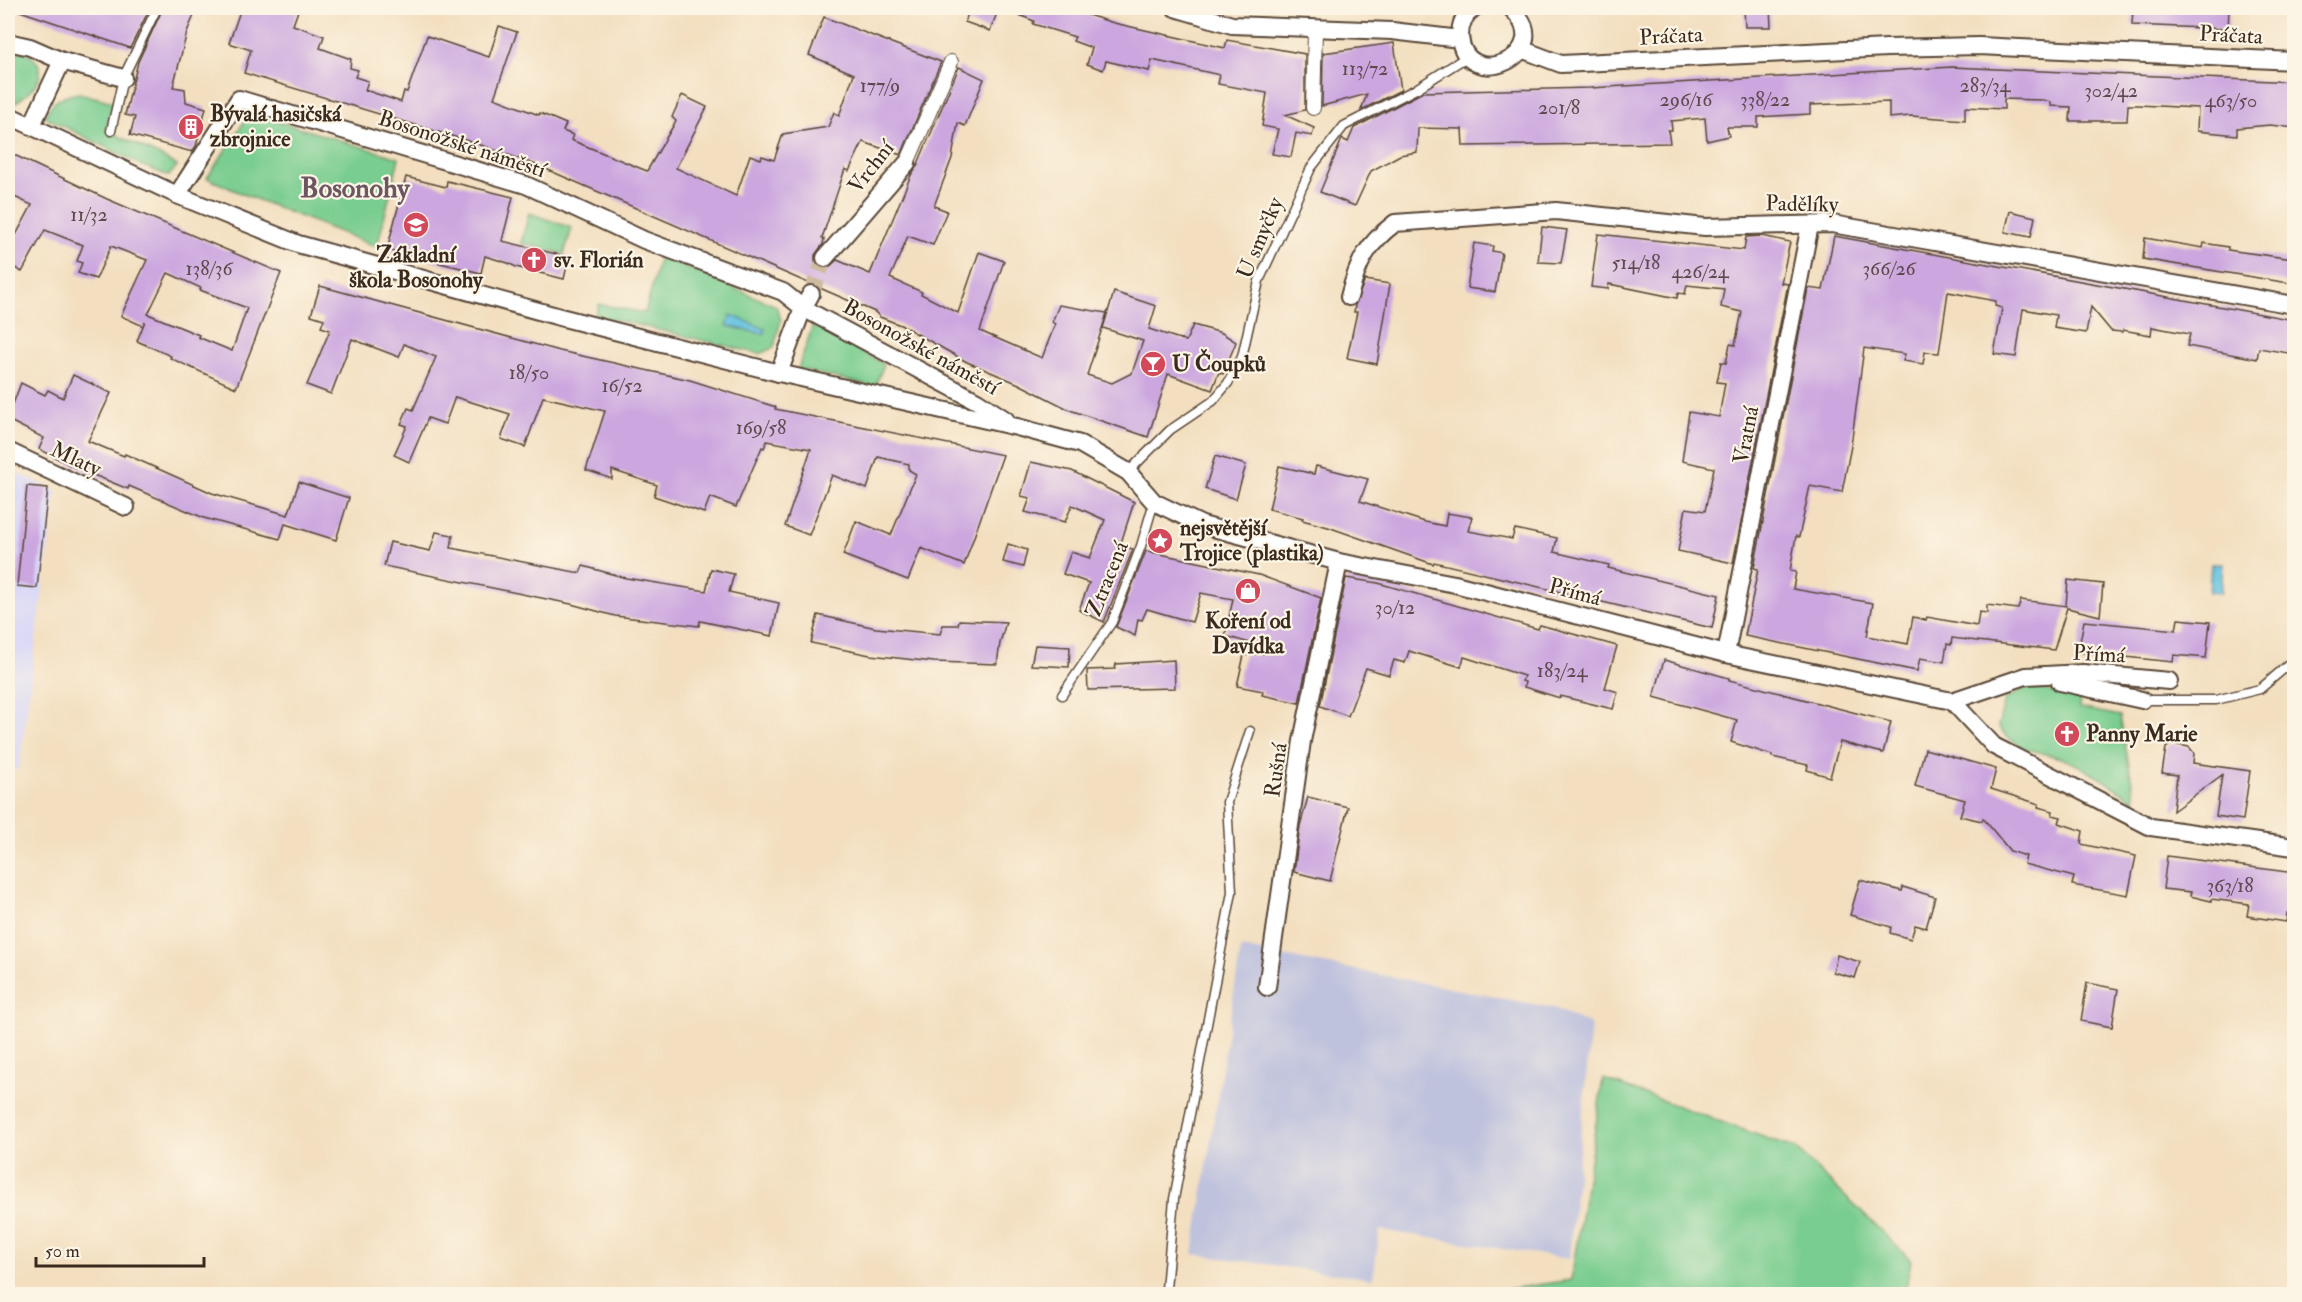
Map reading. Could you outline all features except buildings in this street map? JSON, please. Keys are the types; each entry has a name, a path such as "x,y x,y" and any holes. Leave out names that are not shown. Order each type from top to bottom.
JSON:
{"street":[{"path":"1175,8 1194,10 1232,25 1392,32 1460,39"},
{"path":"1474,8 1465,17 1460,39 1468,56 1481,64 1497,66 1511,60 1521,49 1525,33 1523,23 1511,8"},
{"path":"1313,108 1315,30"},
{"path":"8,42 30,47 62,61 123,78"},
{"name":"Práčata","path":"1521,49 1561,64 1887,48 1979,46 2295,61"},
{"path":"32,125 62,61"},
{"name":"Vrchní","path":"825,258 907,163 951,62"},
{"name":"Bosonožské náměstí","path":"177,195 239,99 526,185 644,240 807,301 1017,427"},
{"name":"Bosonožské náměstí","path":"8,115 177,195 298,244 549,314 778,373 1017,427 1080,444 1128,472"},
{"name":"Padělíky","path":"1349,297 1356,268 1364,252 1380,234 1395,223 1556,211 1705,227 1832,224 2295,304"},
{"name":"Vratná","path":"1726,654 1810,225"},
{"path":"778,373 807,301"},
{"name":"Mlaty","path":"8,451 126,507"},
{"name":"Přímá","path":"1128,472 1154,502 1202,525 1339,562 1455,584 1726,654 1952,701 2026,676 2083,673 2169,681"},
{"name":"Rušná","path":"1267,987 1302,741 1339,562"},
{"name":"Přímá","path":"2026,676 2082,685 2142,700"},
{"path":"1952,701 1994,746 2151,827 2295,847"}],"lane":[{"path":"111,131 123,78 157,8"},
{"name":"U smyčky","path":"1128,472 1170,430 1213,401 1228,383 1242,357 1259,281 1268,261 1311,168 1344,126 1416,89 1468,56"},
{"name":"Ztracená","path":"1062,695 1112,622 1141,546 1154,502"},
{"path":"2142,700 2216,700 2260,689 2295,660"},
{"path":"1167,1294 1174,1199 1232,892 1227,802 1250,731"}],"shaded area":[{"path":"8,469 56,491 19,768 8,773"},
{"path":"1241,948 1554,1008 1591,1025 1569,1259 1380,1230 1373,1279 1193,1254"}],"green space":[{"path":"19,51 35,60 40,74 38,81 27,94 8,106 8,54 15,56"},
{"path":"79,93 113,102 106,130 177,166 169,176 143,166 45,117 50,106 58,100"},
{"path":"250,113 399,158 377,247 207,178"},
{"path":"529,213 572,228 564,254 521,243"},
{"path":"660,256 776,306 781,320 774,347 760,354 595,315 599,304 645,313"},
{"path":"813,325 884,364 875,387 798,369"},
{"path":"2029,686 2080,699 2079,708 2120,716 2135,800 2074,763 2021,746 2005,735 1998,726 2005,700"},
{"path":"1603,1079 1796,1149 1911,1260 1905,1294 1475,1294 1571,1280"}],"water":[{"path":"731,315 765,329 764,334 727,326"},
{"path":"2211,564 2223,564 2221,593 2209,592"}],"tunnel":[{"path":"811,294 825,258"}],"place":[{"name":"Bývalá hasičská zbrojnice","path":"191,127"},
{"name":"Základní škola Bosonohy","path":"416,225"},
{"name":"sv. Florián","path":"534,260"},
{"name":"U Čoupků","path":"1153,364"},
{"name":"nejsvětější Trojice (plastika)","path":"1160,541"},
{"name":"Koření od Davídka","path":"1248,591"},
{"name":"Panny Marie","path":"2067,734"}],"district":[{"name":"Bosonohy","path":"355,188"}]}
